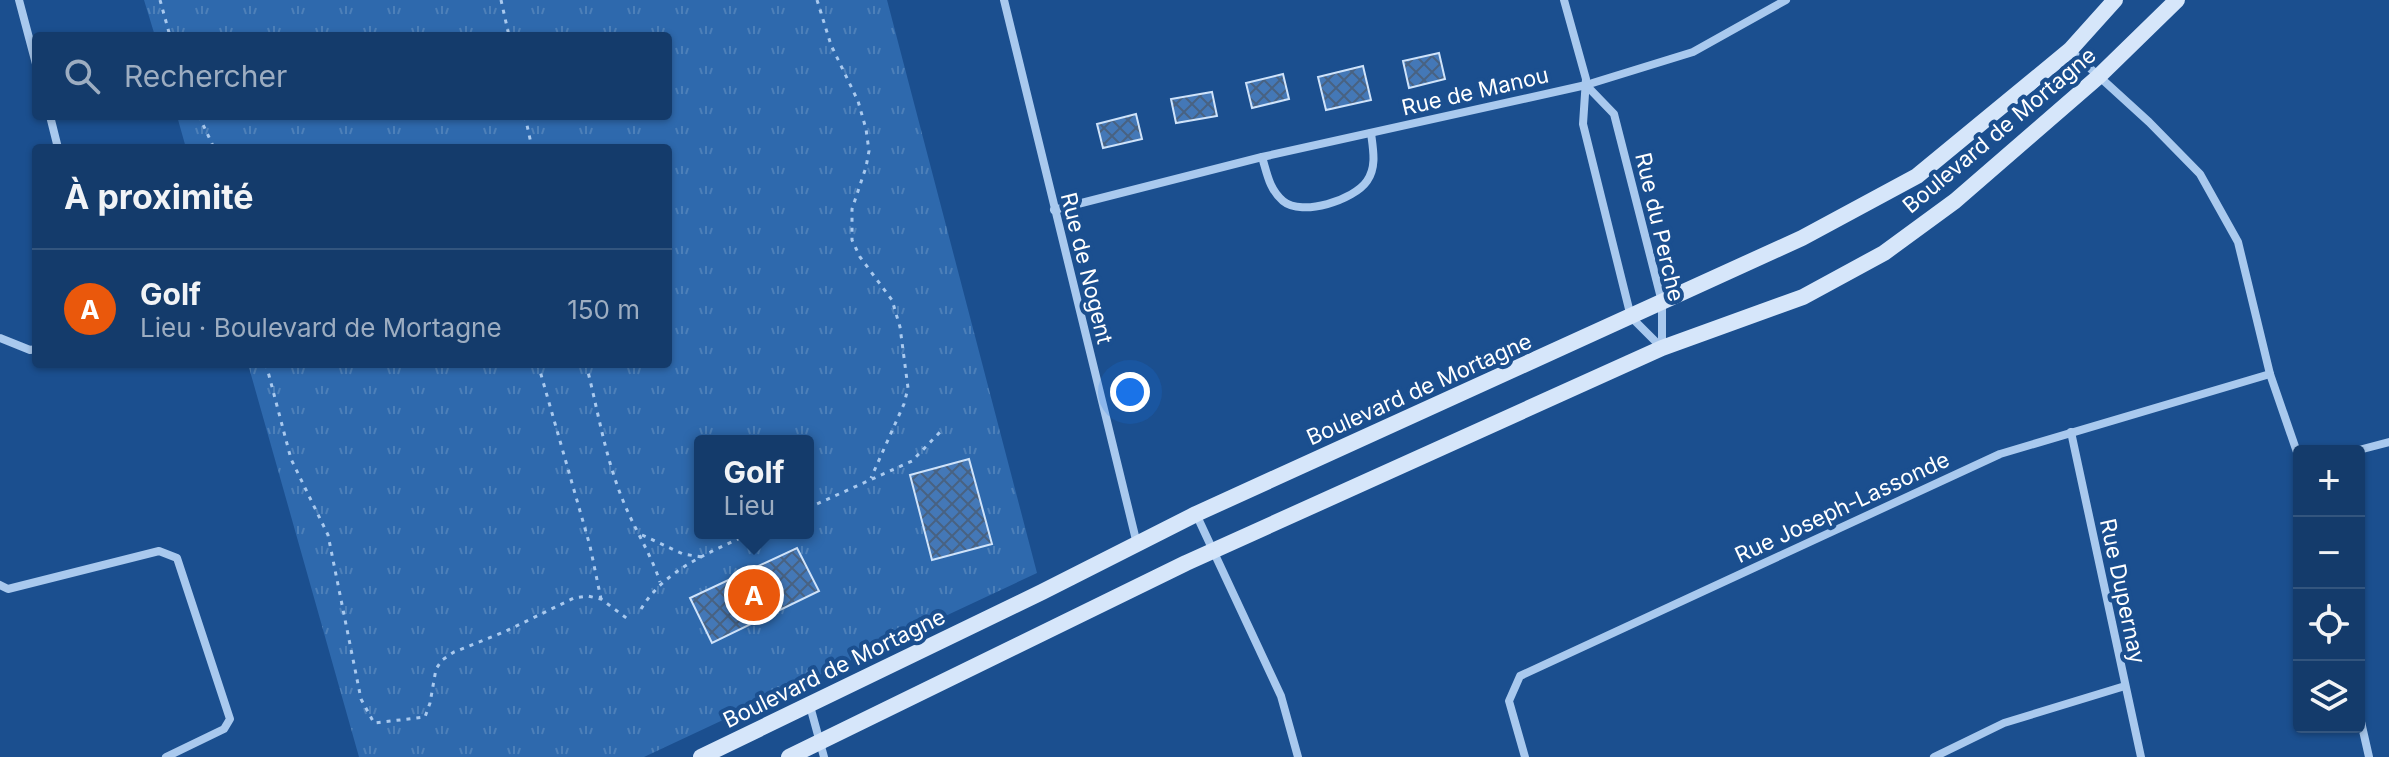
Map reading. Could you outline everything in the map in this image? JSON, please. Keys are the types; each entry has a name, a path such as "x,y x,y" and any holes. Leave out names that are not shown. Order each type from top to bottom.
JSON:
{"main road":[{"name":"Boulevard de Mortagne","path":"701,757 1196,514 1802,238 1917,176 2070,50 2115,0"},
{"name":"Boulevard de Mortagne","path":"789,757 822,750 1213,551 1662,348 1803,297 1884,253 1955,201 2098,77 2177,0"}],"street":[{"path":"19,0 32,49"},
{"name":"Rue de Nogent","path":"1004,0 1138,545"},
{"name":"Rue du Perche","path":"1564,0 1586,85 1583,124 1631,317 1662,348"},
{"name":"Rue de Manou","path":"1054,210 1262,157 1586,85 1693,52 1786,0"},
{"path":"2070,50 2149,122 2200,174 2238,242 2270,374 2295,445"},
{"name":"Rue du Perche","path":"1586,85 1614,114 1662,302 1662,348"},
{"path":"51,120 57,144"},
{"path":"1262,157 1270,186 1285,203 1310,209 1343,199 1367,182 1375,157 1371,133"},
{"path":"0,338 32,350"},
{"name":"Rue Joseph-Lassonde","path":"1525,757 1509,701 1520,676 2000,454 2270,374"},
{"name":"Rue Dupernay","path":"2071,432 2141,757"},
{"path":"2365,448 2389,442"},
{"path":"1196,514 1281,696 1298,757"},
{"path":"0,585 8,589 159,551 177,558 230,719 224,729 166,757"},
{"path":"1934,757 2004,723 2125,686"},
{"path":"810,706 822,750"},
{"path":"2364,733 2369,757"}],"path":[{"path":"160,0 169,32"},
{"path":"501,0 508,32"},
{"path":"817,0 831,45 858,101 866,129 869,151 852,209 852,240 860,257 892,300 900,327 908,388 871,478"},
{"path":"201,120 212,144"},
{"path":"526,120 531,144"},
{"path":"267,368 291,459 328,535 361,699 374,723 425,717 436,669 442,660 574,598 588,596 601,599 629,620"},
{"path":"539,368 590,546 601,599"},
{"path":"587,368 613,473 660,582"},
{"path":"814,505 912,461 942,430"},
{"path":"639,534 683,554 702,557"},
{"path":"641,609 660,582 739,539"}],"green space":[{"path":"144,0 887,0 1037,573 644,757 359,757 249,368 672,368 672,144 185,144 178,120 672,120 672,32 154,32"}],"building":[{"path":"1439,53 1445,79 1409,88 1403,61"},
{"path":"1363,66 1371,100 1326,110 1318,77"},
{"path":"1283,74 1289,99 1252,108 1246,83"},
{"path":"1212,92 1217,116 1176,123 1171,99"},
{"path":"1136,114 1142,139 1103,148 1097,124"},
{"path":"969,459 992,544 932,560 910,475"},
{"path":"797,548 819,591 712,643 690,598"}],"place":[{"name":"Golf","path":"754,595"}]}
